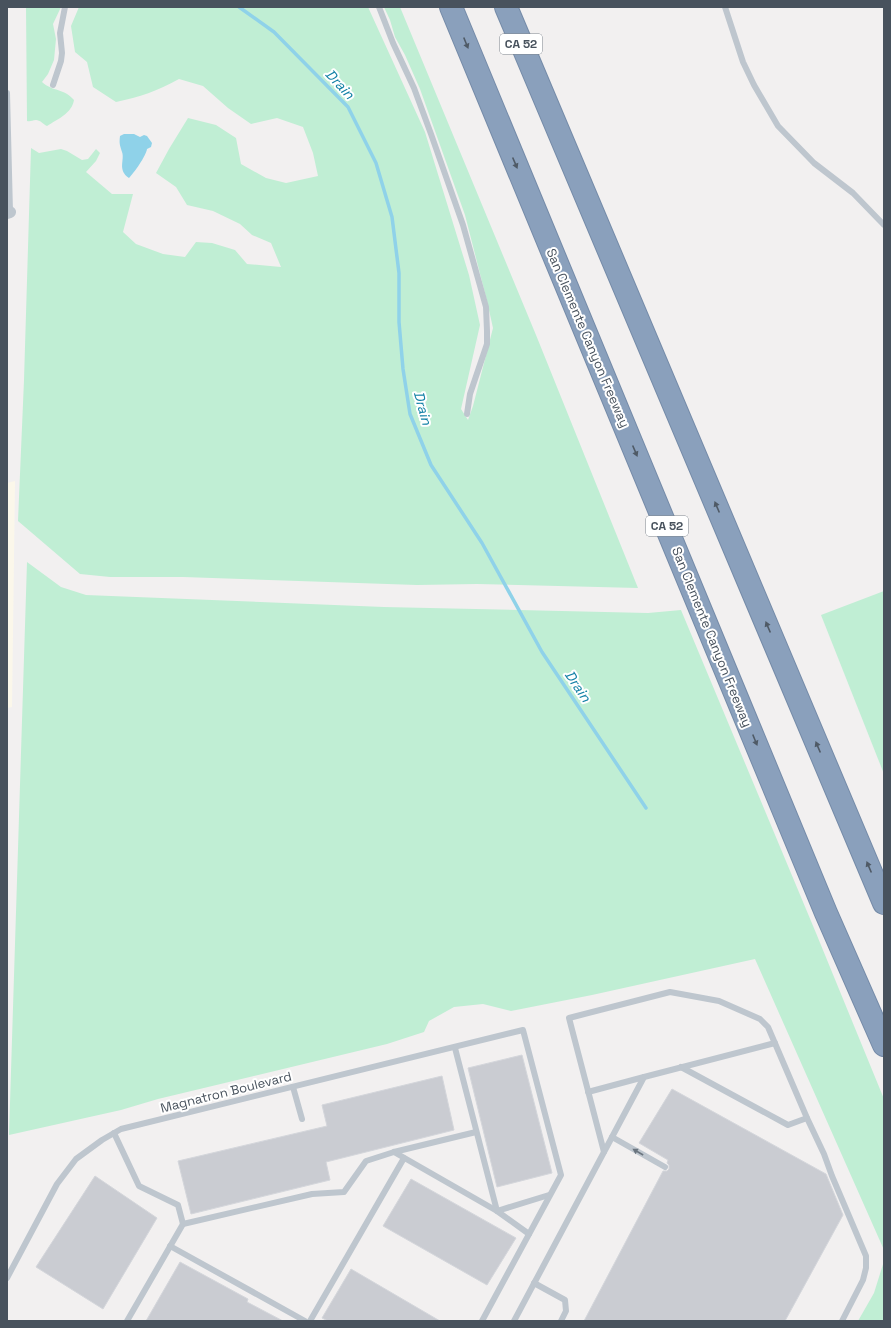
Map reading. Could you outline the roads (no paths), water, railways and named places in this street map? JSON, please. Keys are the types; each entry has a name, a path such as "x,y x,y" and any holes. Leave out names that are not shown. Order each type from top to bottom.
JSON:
{"highway":[{"name":"San Clemente Canyon Freeway","path":"451,7 826,913 884,1045"},
{"name":"CA 52","path":"506,7 884,903"},
{"path":"513,7 537,81"}],"lane":[{"path":"53,85 61,62 61,28 65,7"},
{"path":"379,7 393,43 414,88 431,134 463,225 486,307 488,331 487,344 470,394 467,414"},
{"path":"726,7 744,62 754,85 778,126 814,163 853,193 884,224"},
{"path":"7,93 9,212"},
{"path":"604,1152 569,1018 670,992 719,1001 760,1019 768,1027 824,1154 866,1256 866,1268 863,1280 842,1321"},
{"name":"Magnatron Boulevard","path":"7,1278 57,1184 76,1160 102,1140 121,1129 455,1048 523,1030 561,1175 549,1196"},
{"path":"588,1092 775,1044"},
{"path":"455,1048 497,1211"},
{"path":"681,1067 788,1125 807,1118"},
{"path":"514,1321 644,1077"},
{"path":"293,1087 302,1119"},
{"path":"183,1224 312,1194 344,1192 366,1161 394,1152 476,1132"},
{"path":"114,1133 139,1186 178,1205 183,1224 127,1321"},
{"path":"612,1137 665,1167"},
{"path":"394,1152 497,1211 529,1234"},
{"path":"310,1321 404,1158"},
{"path":"497,1211 549,1196"},
{"path":"482,1321 549,1196"},
{"path":"170,1246 305,1321"},
{"path":"534,1283 565,1300 566,1311 561,1321"}],"water":[{"path":"124,134 134,134 140,137 144,135 147,136 152,143 151,147 147,149 142,160 129,178 125,175 122,168 123,155 120,144 120,136"}],"waterway":[{"name":"Drain","path":"239,7 274,32 348,107 376,163 392,217 399,273 399,322 403,369 410,414 431,465 482,543 542,652 646,808"}]}
